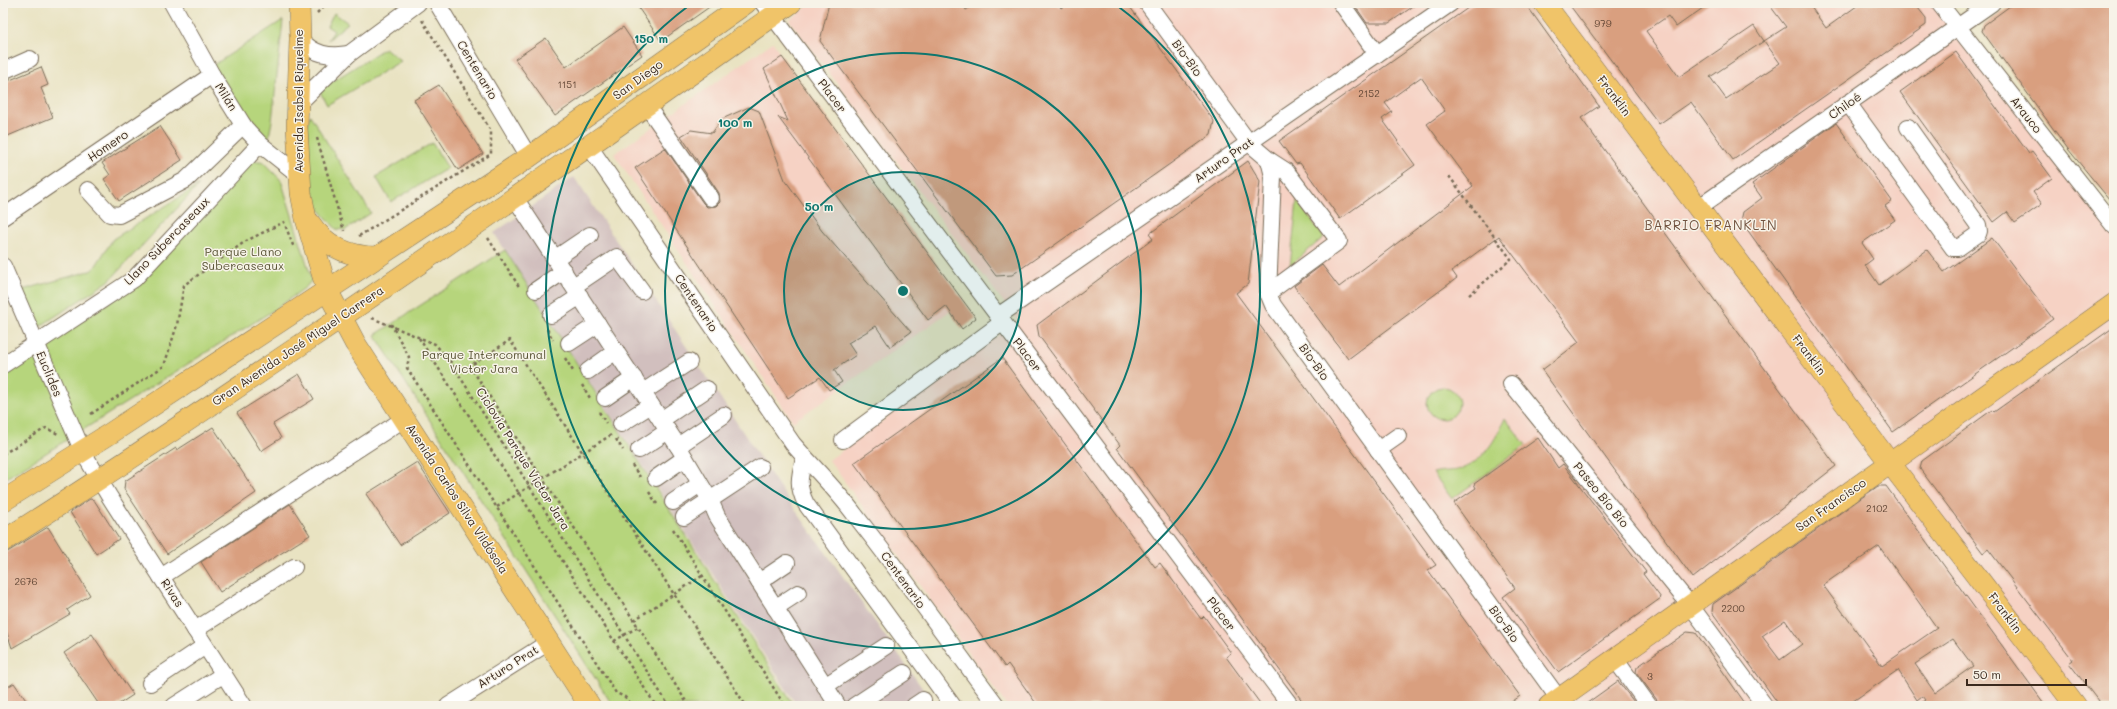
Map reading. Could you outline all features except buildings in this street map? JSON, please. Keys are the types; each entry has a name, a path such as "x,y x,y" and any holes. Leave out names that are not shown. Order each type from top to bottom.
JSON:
{"main road":[{"name":"Avenida Isabel Riquelme","path":"299,3 299,175 306,219 327,290"},
{"name":"San Diego","path":"529,157 746,3"},
{"path":"589,146 647,106 768,10 791,3"},
{"name":"Franklin","path":"1544,3 1890,463 2076,706"},
{"name":"Gran Avenida José Miguel Carrera","path":"3,541 99,480 361,305 589,146"},
{"path":"3,501 83,452 529,157"},
{"path":"306,219 320,237 347,244 353,255 378,257"},
{"name":"Avenida Carlos Silva Vildósola","path":"327,290 341,318 404,419 590,706"},
{"name":"San Francisco","path":"1554,702 2114,304"}],"street":[{"name":"Milán","path":"172,3 212,75 243,125 260,144 299,175"},
{"name":"Centenario","path":"437,3 529,157"},
{"name":"Bio-Bio","path":"1147,3 1249,143 1269,160 1273,176 1268,293 1273,305 1378,450 1554,702"},
{"path":"1341,3 1377,54"},
{"name":"Arturo Prat","path":"843,440 1000,320 1249,143 1451,3"},
{"name":"Arauco","path":"1939,3 2114,226"},
{"name":"Chiloé","path":"1698,208 1992,3"},
{"path":"298,104 349,54 416,4"},
{"name":"Placer","path":"768,10 1290,706"},
{"path":"300,39 314,51 324,55 349,54"},
{"path":"3,71 30,59"},
{"name":"Homero","path":"3,217 212,75"},
{"path":"1848,103 1953,248 1958,248 1978,234 1978,226 1908,126"},
{"path":"647,106 710,198"},
{"path":"88,190 110,214 119,215 186,180 243,125"},
{"name":"Llano Subercaseaux","path":"3,365 96,306 134,279 164,244 260,144"},
{"name":"Centenario","path":"589,146 804,458 826,479 855,514 997,706"},
{"path":"1268,293 1339,240 1286,171 1269,160"},
{"path":"516,198 682,452 710,500 717,516 838,706"},
{"path":"536,290 590,235"},
{"path":"551,315 617,256 642,291"},
{"name":"Euclides","path":"3,266 83,452 99,480"},
{"path":"569,343 598,324"},
{"path":"588,371 616,351"},
{"path":"617,429 647,398 689,362"},
{"path":"605,398 634,378"},
{"name":"Paseo Bío Bío","path":"1511,384 1690,605"},
{"path":"639,450 707,389"},
{"path":"656,478 682,452 724,415"},
{"path":"161,577 404,419"},
{"path":"1378,450 1398,436"},
{"path":"804,458 799,476 799,490 806,504 953,706"},
{"path":"684,517 760,467"},
{"name":"Rivas","path":"99,480 244,706"},
{"path":"673,502 700,484"},
{"path":"759,582 787,563"},
{"path":"195,630 294,567"},
{"path":"775,608 798,593"},
{"path":"1690,605 1765,706"},
{"name":"Arturo Prat","path":"448,706 549,642"},
{"path":"150,683 205,646"},
{"path":"825,686 886,646"},
{"path":"1615,659 1649,706"},
{"path":"854,706 904,673"},
{"path":"174,706 224,674"}],"path":[{"path":"316,15 326,3"},
{"path":"317,136 345,230 347,244 490,154 491,131 416,4"},
{"path":"1449,176 1511,259 1468,296"},
{"path":"91,414 164,366 177,325 184,286 246,241 284,222 296,252"},
{"name":"Ciclovía Parque Víctor Jara","path":"361,305 373,319 435,344 450,361 669,706"},
{"path":"391,325 409,357 407,368 616,693 625,697 633,706"},
{"path":"418,338 656,706"},
{"path":"689,706 470,366 510,340 746,706"},
{"path":"3,454 46,428 58,434"},
{"path":"497,507 617,429"},
{"path":"634,620 702,576"},
{"path":"614,641 638,627"}],"shaded area":[{"path":"812,3 1934,3 2114,237 2114,706 1007,706 829,460 1018,321 789,20"},
{"path":"773,42 782,57 964,301 793,422 614,154"},
{"path":"574,177 782,491 935,706 797,706 494,233"}],"green space":[{"path":"334,13 348,23 328,40 334,31 327,26"},
{"path":"283,20 272,121 267,147 212,66"},
{"path":"385,48 401,61 327,105 319,90"},
{"path":"310,115 371,213 345,230 336,229 318,208 311,195 306,127"},
{"path":"432,143 448,168 391,202 376,177"},
{"name":"Parque Llano Subercaseaux","path":"252,161 262,161 281,180 312,280 306,287 277,308 3,480 3,372 134,286"},
{"path":"199,185 109,281 36,329 19,291 93,270 113,239"},
{"path":"1297,201 1324,237 1290,266"},
{"name":"Parque Intercomunal Victor Jara","path":"505,250 794,706 613,706 375,335"},
{"path":"1443,387 1452,390 1456,394 1459,403 1456,412 1452,416 1443,419 1434,416 1430,412 1427,403 1430,394 1434,390"},
{"path":"1505,418 1526,445 1452,499 1433,473 1461,469 1476,461 1483,455 1498,434"}],"district":[{"name":"BARRIO FRANKLIN","path":"1711,225"}]}
